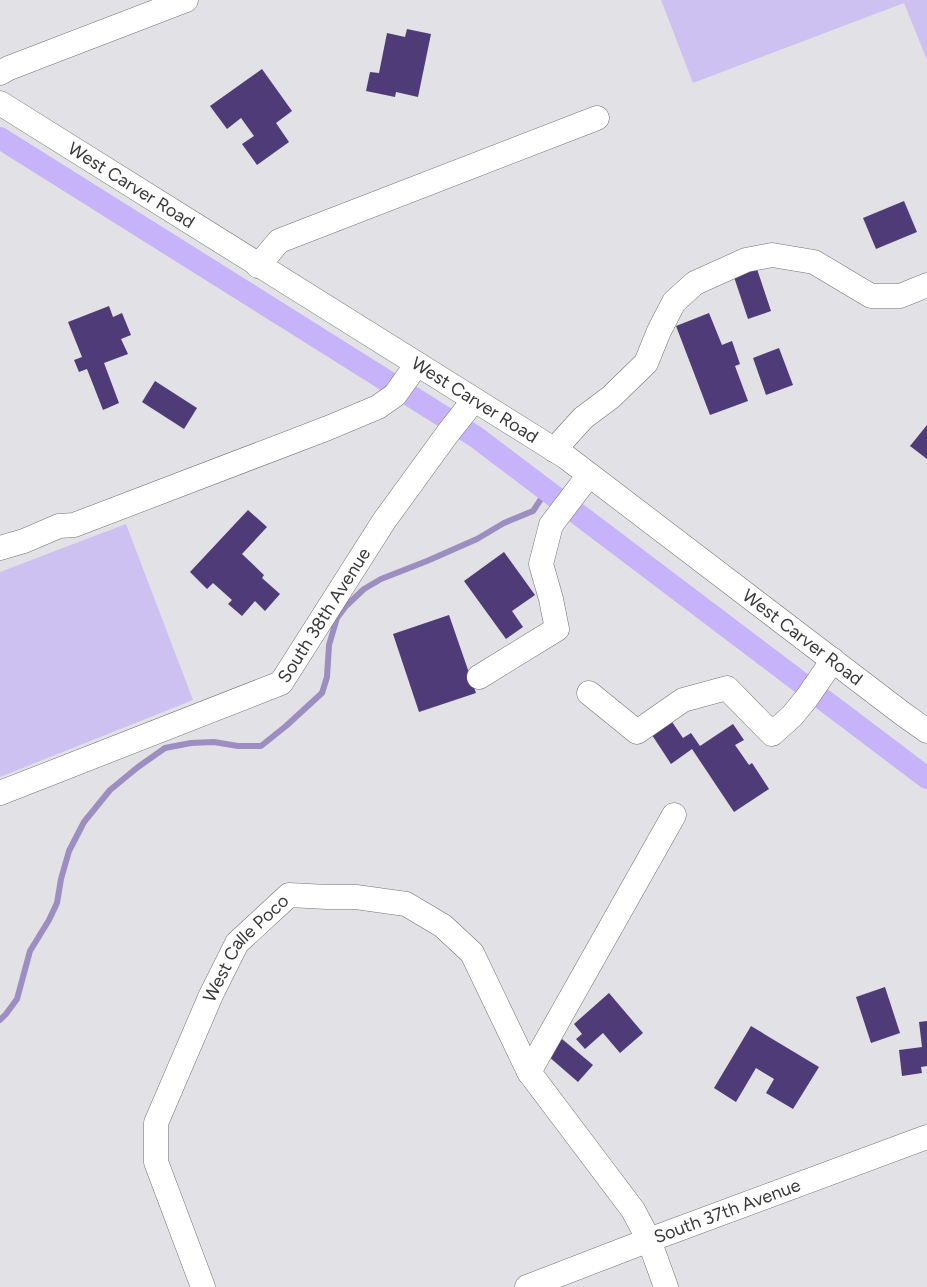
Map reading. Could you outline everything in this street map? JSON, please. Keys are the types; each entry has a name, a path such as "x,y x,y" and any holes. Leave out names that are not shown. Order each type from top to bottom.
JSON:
{"street":[{"path":"0,73 186,0"},
{"name":"West Carver Road","path":"0,104 417,364 470,405 566,457 583,482 833,660 927,731"},
{"path":"258,266 278,241 597,118"},
{"path":"554,450 583,418 611,397 646,363 659,331 674,302 695,283 746,260 772,255 814,262 871,296 900,296 927,286"},
{"path":"0,548 24,541 60,526 74,525 378,407 399,389 417,364"},
{"name":"South 38th Avenue","path":"0,793 281,683 384,521 470,405"},
{"path":"479,677 557,629 551,599 540,564 551,525 583,482"},
{"path":"589,693 637,732 683,700 727,688 772,734 792,716 833,660"},
{"path":"528,1072 674,815"},
{"name":"West Calle Poco","path":"203,1287 156,1162 156,1123 211,995 237,942 289,895 356,897 406,904 443,926 472,953 528,1072 633,1210 649,1240 666,1287"},
{"name":"South 37th Avenue","path":"527,1287 927,1137"}],"shaded area":[{"path":"661,0 927,0 927,60 904,3 693,83"},
{"path":"126,524 193,700 0,777 0,572"}],"building":[{"path":"407,29 431,34 418,97 396,92 395,97 366,91 370,72 379,73 387,33 405,37"},
{"path":"262,69 292,111 276,123 289,142 257,165 242,144 254,136 241,118 227,129 210,106"},
{"path":"904,201 917,232 876,249 863,218"},
{"path":"757,269 771,311 748,319 734,277"},
{"path":"109,306 113,317 122,313 131,335 121,339 128,354 104,363 119,403 103,410 87,369 79,372 74,360 82,357 68,322"},
{"path":"709,313 722,345 732,341 740,364 735,366 748,401 710,415 676,326"},
{"path":"779,348 793,385 766,395 753,358"},
{"path":"155,381 197,408 184,429 142,402"},
{"path":"927,425 927,459 910,446"},
{"path":"248,510 267,527 242,554 264,575 262,578 280,594 265,611 255,601 242,616 228,604 232,600 213,583 207,589 190,572"},
{"path":"504,552 535,595 512,611 523,627 506,639 464,581"},
{"path":"449,615 476,693 419,712 393,634"},
{"path":"670,719 683,738 691,733 700,746 733,724 744,740 735,745 749,765 752,763 769,789 734,812 692,749 671,764 650,732"},
{"path":"885,987 900,1033 871,1043 856,997"},
{"path":"609,993 643,1033 620,1053 603,1033 585,1049 576,1039 582,1034 574,1024"},
{"path":"927,1021 927,1066 921,1067 922,1073 902,1076 899,1050 922,1047 919,1022"},
{"path":"751,1026 819,1067 793,1109 766,1093 774,1079 756,1068 736,1102 714,1088"},
{"path":"562,1039 593,1065 578,1082 548,1056"}],"waterway":[{"path":"0,138 476,437 927,778"},
{"path":"0,1020 17,999 30,951 57,903 69,851 84,822 110,790 165,748 191,743 214,742 238,746 261,746 322,693 327,677 329,645 337,618 346,606 364,589 381,579 477,539 504,523 533,511 547,490"}]}
